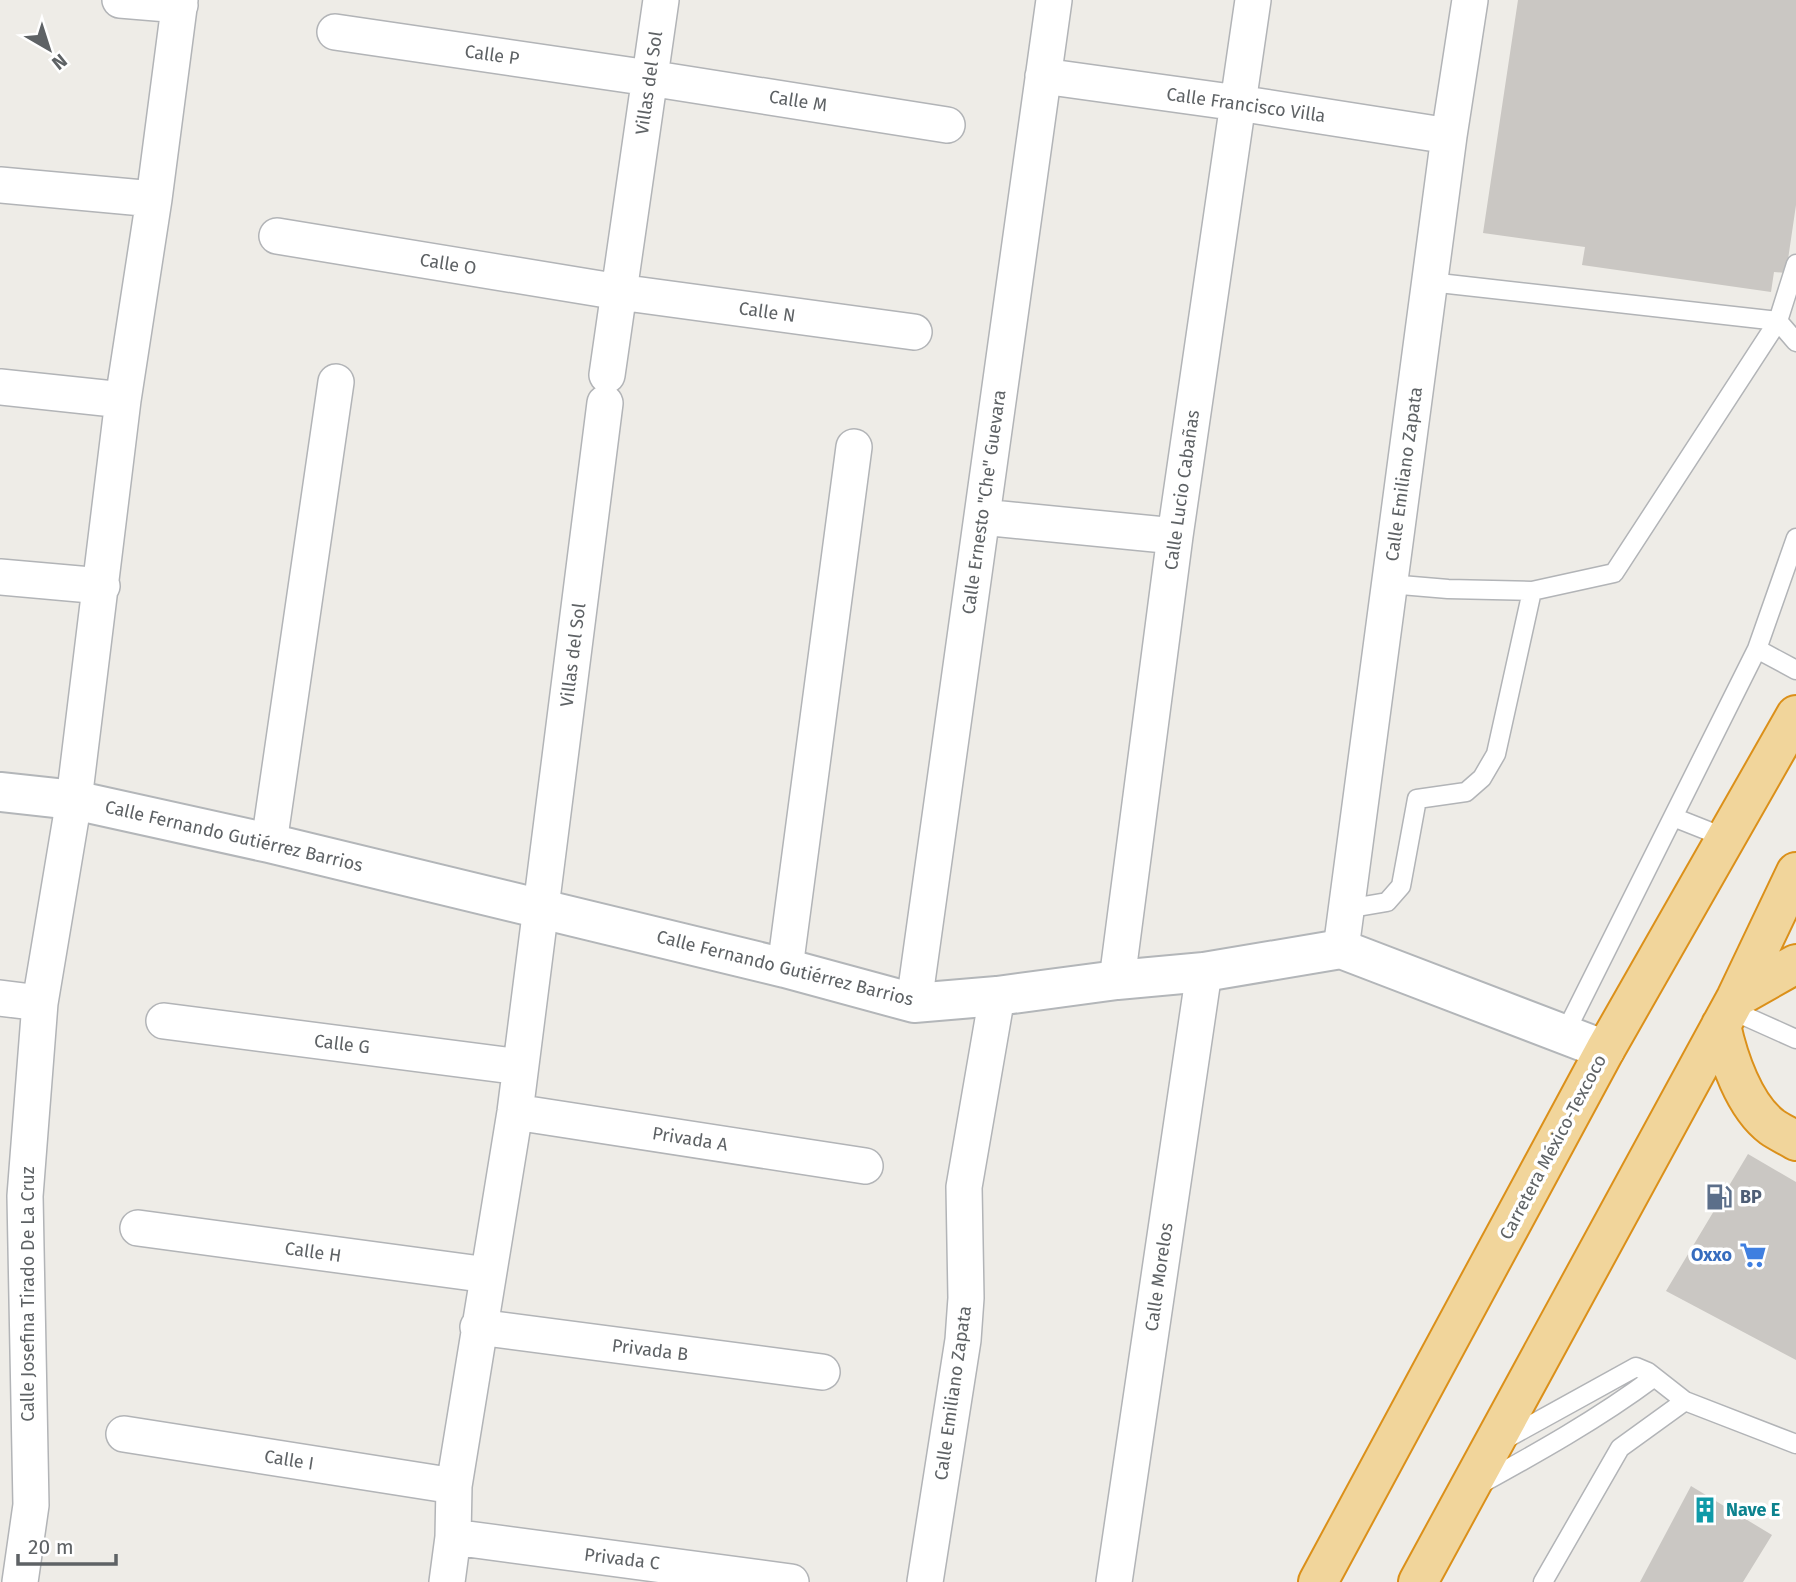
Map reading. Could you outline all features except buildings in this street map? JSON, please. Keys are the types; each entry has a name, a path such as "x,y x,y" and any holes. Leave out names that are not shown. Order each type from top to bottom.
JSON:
{"highway":[{"name":"Carretera México-Texcoco","path":"1318,1582 1605,1051 1796,716"},
{"path":"1418,1582 1729,1011 1796,872"},
{"path":"1729,1011 1795,966"},
{"path":"1729,1011 1733,1069 1755,1108 1770,1126 1796,1141"}],"street":[{"path":"120,0 180,3"},
{"name":"Villas del Sol","path":"447,1582 453,1537 454,1486 515,1112 606,389 661,0"},
{"name":"Calle Ernesto \"Che\" Guevara","path":"914,1003 1054,0"},
{"name":"Calle Lucio Cabañas","path":"1117,980 1175,536 1253,0"},
{"name":"Calle Emiliano Zapata","path":"1341,949 1449,136 1470,0"},
{"name":"Calle Josefina Tirado De La Cruz","path":"20,1582 31,1506 12,1195 40,1003 74,800 123,400 154,199 180,3"},
{"name":"Calle P","path":"335,32 649,78"},
{"name":"Calle Francisco Villa","path":"1044,76 1449,136"},
{"name":"Calle M","path":"649,78 947,125"},
{"path":"0,185 154,199"},
{"name":"Calle O","path":"277,236 619,292"},
{"name":"Calle N","path":"619,292 914,332"},
{"path":"269,843 336,382"},
{"path":"0,387 123,400"},
{"path":"785,968 855,447"},
{"path":"982,517 1175,536"},
{"path":"0,578 102,586"},
{"name":"Calle Fernando Gutiérrez Barrios","path":"0,792 74,800 269,843 785,968 914,1003 1204,972 1341,949"},
{"path":"1341,949 1605,1051"},
{"name":"Calle Morelos","path":"1114,1582 1204,972"},
{"name":"Calle Emiliano Zapata","path":"925,1582 963,1340 967,1298 964,1187 997,996"},
{"path":"0,998 40,1003"},
{"name":"Calle G","path":"164,1021 520,1067"},
{"name":"Privada A","path":"515,1112 864,1166"},
{"name":"Calle H","path":"138,1228 488,1275"},
{"name":"Privada B","path":"478,1327 822,1372"},
{"name":"Calle I","path":"124,1434 454,1486"},
{"name":"Privada C","path":"453,1537 791,1582"}],"lane":[{"path":"1390,584 1448,589 1532,591 1614,573 1778,321 1796,264"},
{"path":"1430,282 1778,321 1796,342"},
{"path":"1564,1035 1757,649 1796,538"},
{"path":"1346,909 1387,902 1401,886 1407,865 1417,799 1466,792 1482,778 1496,754 1532,591"},
{"path":"1757,649 1796,670"},
{"path":"1674,817 1726,838"},
{"path":"1729,1011 1796,1038"},
{"path":"1492,1446 1636,1367 1648,1372 1685,1401 1796,1444"},
{"path":"1468,1491 1531,1457 1653,1378"},
{"path":"1543,1582 1620,1448 1685,1401"}],"place":[{"name":"BP","path":"1719,1197"},
{"name":"Oxxo","path":"1753,1255"},
{"name":"Nave E","path":"1705,1510"}]}
